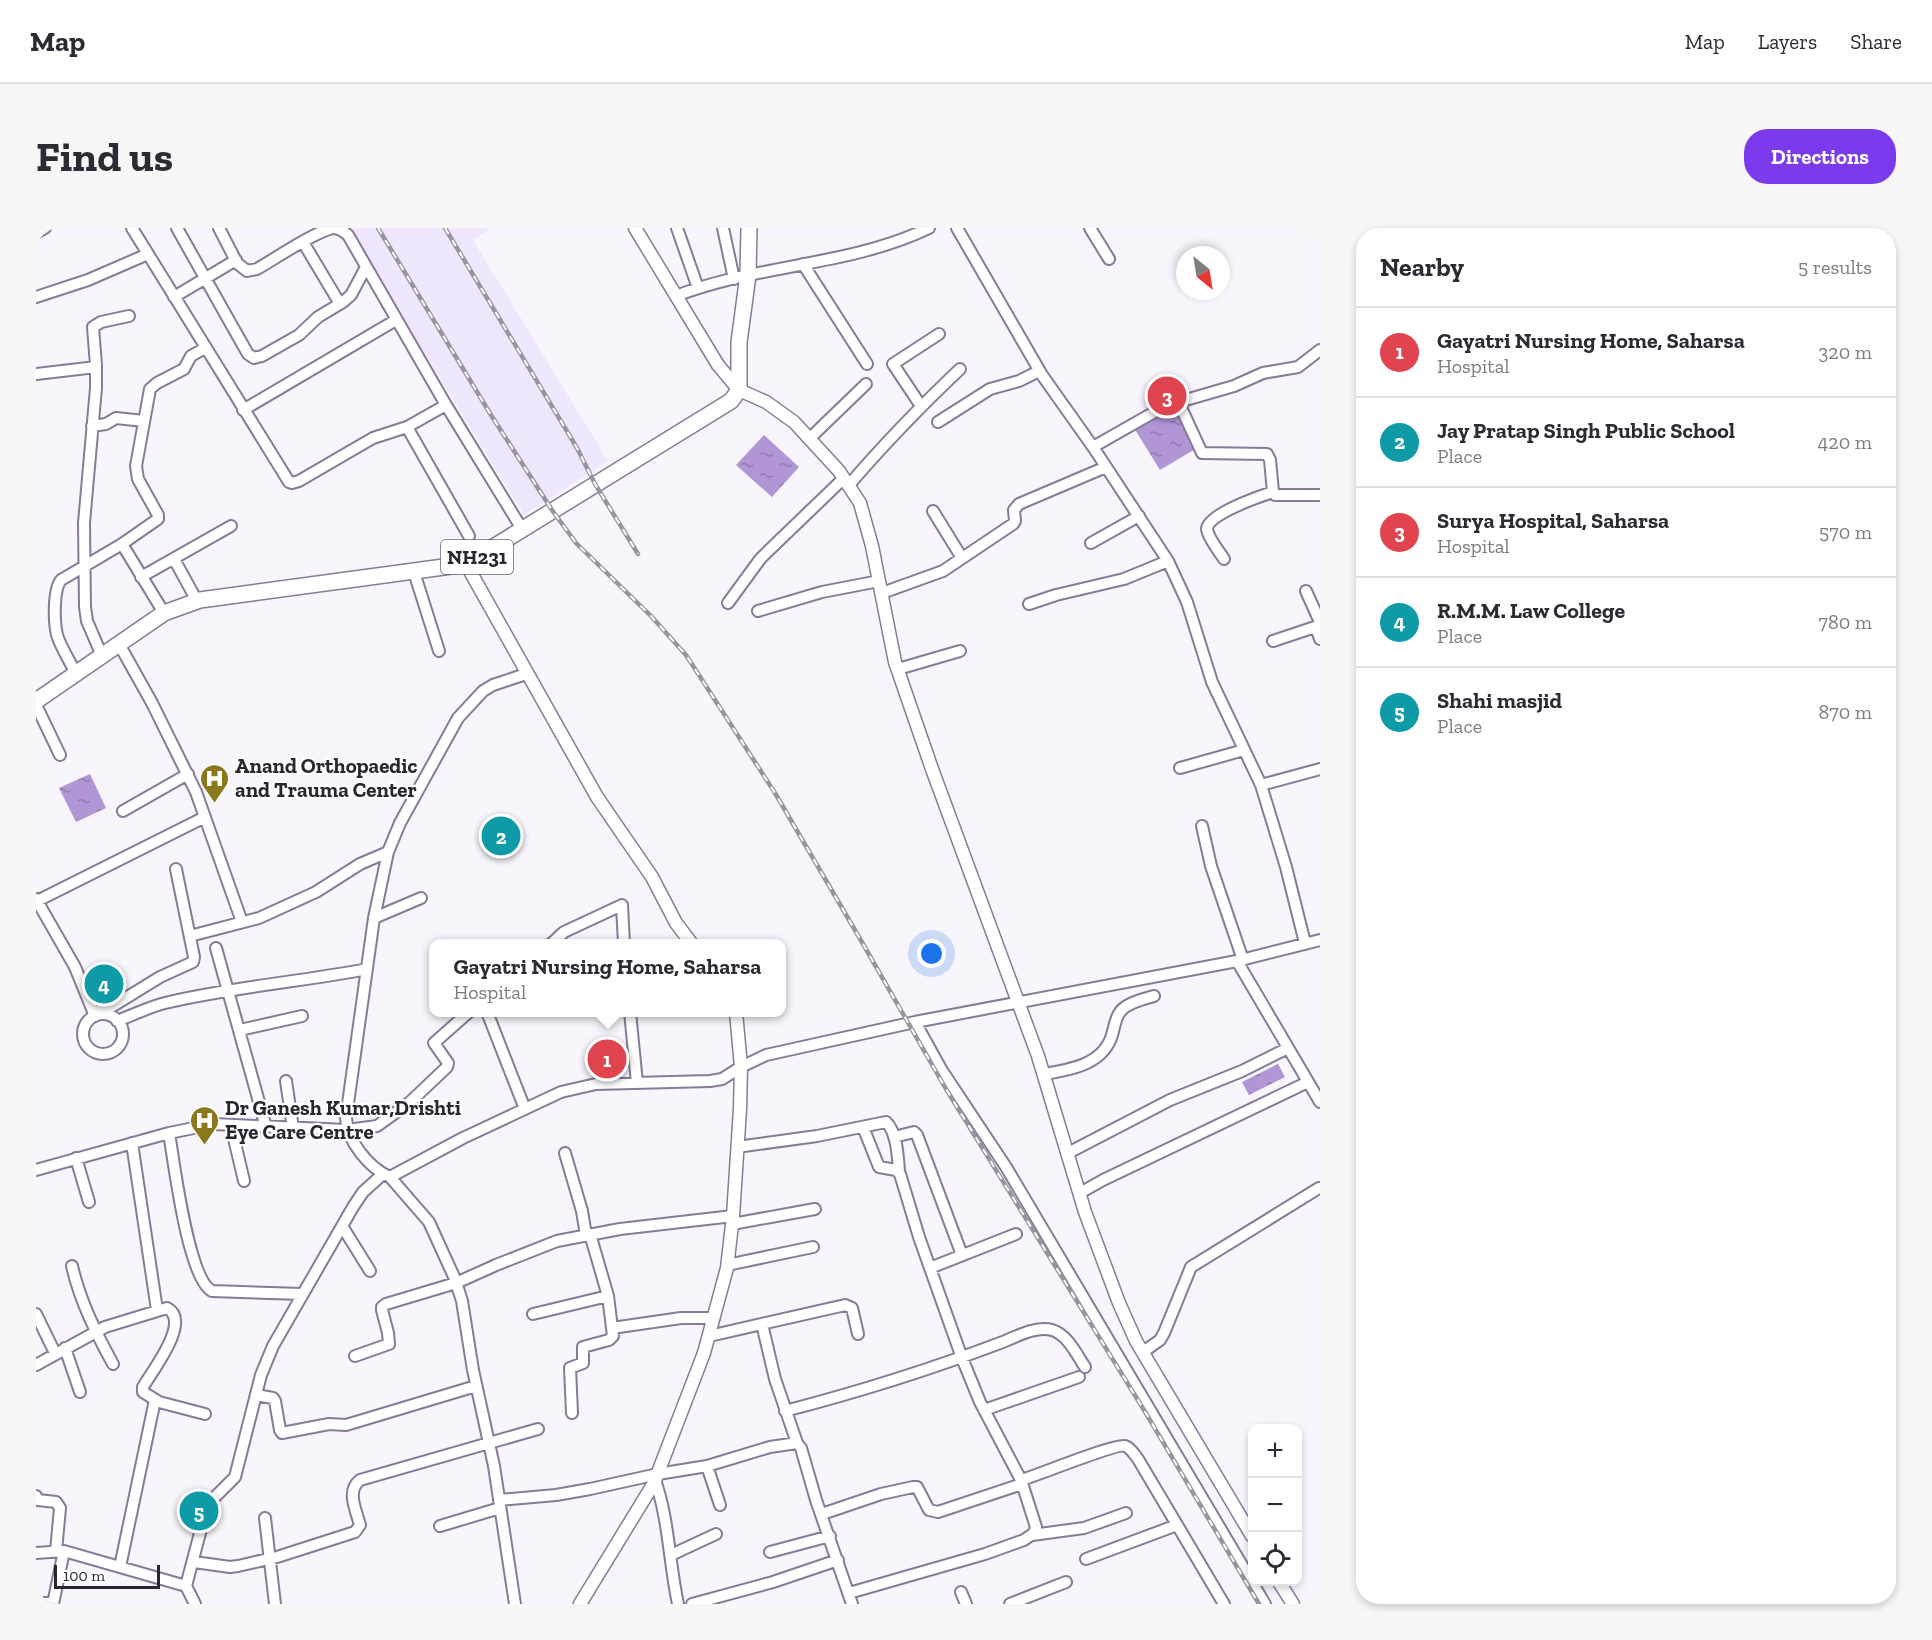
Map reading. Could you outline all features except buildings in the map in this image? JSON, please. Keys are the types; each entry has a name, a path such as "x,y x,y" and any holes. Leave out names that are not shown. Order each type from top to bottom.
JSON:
{"highway":[{"path":"739,390 741,277 749,228"},
{"name":"NH231","path":"36,703 164,613 197,601 466,564 731,400 739,390"}],"main road":[{"path":"635,228 718,365 739,390 766,402 794,422 847,481 860,502 898,669 932,769 1019,1001 1080,1193 1119,1303 1143,1352 1250,1532"},
{"path":"466,564 597,797 652,877 676,922 688,939"},
{"path":"580,1604 647,1497 704,1353 714,1318 727,1265 733,1220 741,1067 736,1017"},
{"path":"1282,1586 1293,1604"}],"street":[{"path":"36,233 45,228"},
{"path":"132,228 286,479 292,483 373,438 407,427 446,405"},
{"path":"177,228 248,354 254,358 299,335 313,321 340,304 351,295 366,267"},
{"path":"219,228 242,269 252,271 320,230 336,228 343,230 522,529"},
{"path":"677,228 698,288"},
{"path":"723,228 741,277"},
{"path":"676,296 741,277 878,248 929,228"},
{"path":"957,228 1039,371 1093,447 1168,561 1187,602 1212,682 1261,785 1286,867 1305,942"},
{"path":"1090,228 1109,259"},
{"path":"303,242 340,304"},
{"path":"36,297 88,280 148,254"},
{"path":"174,297 236,260"},
{"path":"803,264 867,364"},
{"path":"102,656 86,618 84,523 96,367 93,327 101,322 129,316"},
{"path":"243,410 396,320"},
{"path":"921,406 893,364 939,334"},
{"path":"76,674 57,636 56,591 61,580 156,521 158,517 138,479 136,466 152,386 184,369 191,356 205,348"},
{"path":"1093,447 1137,421 1178,401 1234,386 1263,373 1298,367 1320,350"},
{"path":"36,374 96,367"},
{"path":"728,603 761,558 847,481 960,369"},
{"path":"938,422 990,389 1019,381 1039,371"},
{"path":"809,439 866,384"},
{"path":"1178,401 1202,453 1267,454 1270,460 1273,492 1278,496 1320,495"},
{"path":"92,426 106,424 116,418 144,421"},
{"path":"407,427 469,536"},
{"path":"758,611 822,592 880,587 933,576 1013,524 1014,510 1018,504 1106,467"},
{"path":"1224,559 1207,530 1209,524 1235,506 1273,492"},
{"path":"933,511 962,558"},
{"path":"1091,543 1139,516"},
{"path":"141,578 231,526"},
{"path":"122,544 164,613"},
{"path":"174,559 197,601"},
{"path":"1029,604 1056,595 1124,579 1168,561"},
{"path":"414,572 438,651"},
{"path":"1306,591 1319,624 1317,630 1320,639"},
{"path":"1273,641 1319,624"},
{"path":"119,644 188,774 242,922"},
{"path":"898,669 960,651"},
{"path":"515,1604 489,1443 476,1386 462,1301 456,1282 429,1222 359,1150 347,1130 346,1118 374,918 388,852 400,823 458,718 483,691 493,684 526,674"},
{"path":"36,703 60,755"},
{"path":"1180,768 1244,750"},
{"path":"1261,785 1320,769"},
{"path":"123,811 188,774"},
{"path":"94,1014 75,967 37,900 205,817"},
{"path":"1202,826 1211,866 1240,961 1320,1102"},
{"path":"190,936 259,918 307,897 360,864 388,852"},
{"path":"94,1014 108,1015 117,1021 122,1029 121,1042 112,1052 99,1053 88,1047 83,1035 86,1024 94,1014 108,1009 160,976 193,962 194,957 177,869"},
{"path":"374,918 421,898"},
{"path":"556,939 564,932 622,904 624,939"},
{"path":"195,1604 186,1586 205,1514 210,1502 235,1477 256,1395 273,1346 363,1192 386,1176 463,1137 561,1092 596,1084 710,1082 722,1079 741,1067 766,1056 1019,1001 1240,961 1305,942 1320,940"},
{"path":"216,948 266,1127"},
{"path":"117,1021 164,1004 228,990 278,985 366,969"},
{"path":"1044,1074 1075,1069 1098,1056 1108,1046 1120,1012 1129,1005 1154,996"},
{"path":"240,1030 302,1016"},
{"path":"36,1170 169,1133 214,1124 347,1130 374,1127 410,1103 447,1067 448,1063 435,1043 464,1017"},
{"path":"489,1017 525,1108"},
{"path":"630,1017 637,1083"},
{"path":"915,1022 941,1069 1011,1177 1265,1604"},
{"path":"1068,1154 1170,1100 1242,1071 1288,1048"},
{"path":"286,1081 292,1128"},
{"path":"1080,1193 1308,1082"},
{"path":"737,1147 818,1136 886,1122 890,1124 894,1137 898,1172 930,1268 962,1358 984,1410 1021,1482 1036,1527 1032,1535"},
{"path":"231,1126 244,1181"},
{"path":"863,1127 879,1167 898,1172"},
{"path":"894,1137 909,1132 917,1135 962,1255"},
{"path":"169,1133 191,1252 203,1285 212,1291 302,1294"},
{"path":"132,1143 157,1310"},
{"path":"565,1153 608,1296 613,1336 611,1339 583,1347 583,1363 570,1368 572,1413"},
{"path":"76,1158 89,1202"},
{"path":"1143,1352 1160,1340 1164,1333 1191,1267 1319,1188"},
{"path":"355,1356 389,1344 382,1307 386,1304 456,1282 557,1241 588,1235 815,1209"},
{"path":"342,1226 370,1271"},
{"path":"930,1268 1016,1234"},
{"path":"727,1265 813,1247"},
{"path":"72,1266 76,1286 95,1331 113,1364"},
{"path":"533,1314 608,1296"},
{"path":"709,1336 845,1305 852,1308 858,1334"},
{"path":"36,1365 95,1331 167,1308 172,1311 175,1331 142,1389 156,1400 205,1414"},
{"path":"36,1314 60,1350 80,1392"},
{"path":"612,1328 681,1318 714,1318"},
{"path":"762,1324 785,1411 801,1448 851,1598 985,1554 1032,1535 1084,1528 1126,1513"},
{"path":"785,1411 851,1394 962,1358 1028,1332 1046,1329 1061,1334 1082,1372 984,1410"},
{"path":"256,1395 273,1398 282,1433 329,1424 346,1425 476,1386"},
{"path":"120,1567 156,1400"},
{"path":"194,1562 230,1567 270,1558 355,1532 360,1525 352,1492 354,1485 360,1480 538,1429"},
{"path":"440,1526 499,1504 656,1477 707,1466 770,1447 797,1443"},
{"path":"822,1514 881,1494 913,1487 917,1487 920,1491 929,1510 938,1512 1112,1447 1125,1446 1138,1459 1224,1604"},
{"path":"707,1466 720,1505"},
{"path":"656,1477 665,1513 678,1604"},
{"path":"36,1496 38,1500 56,1502 60,1508 60,1551 53,1603 36,1603"},
{"path":"265,1518 275,1604"},
{"path":"1086,1559 1177,1525"},
{"path":"671,1555 716,1534"},
{"path":"770,1552 830,1536"},
{"path":"36,1553 60,1551 186,1586"},
{"path":"692,1604 773,1582 838,1560"},
{"path":"1010,1604 1066,1582"},
{"path":"961,1592 966,1604"}],"shaded area":[{"path":"345,228 491,228 473,240 608,461 524,515 349,230"}],"water":[{"path":"1179,407 1197,448 1160,470 1134,428"},
{"path":"764,435 799,467 772,497 736,465"},
{"path":"90,774 106,808 76,822 59,788"},
{"path":"1278,1064 1285,1077 1249,1095 1242,1082"}],"railway":[{"path":"378,228 491,415 552,510 576,543 651,616 686,655 775,793 946,1089 1144,1410 1259,1604"},
{"path":"445,228 638,554"}],"place":[{"name":"Surya Hospital, Saharsa","path":"1167,396"},
{"name":"Anand Orthopaedic and Trauma Center","path":"214,804"},
{"name":"Jay Pratap Singh Public School","path":"501,836"},
{"name":"R.M.M. Law College","path":"104,984"},
{"name":"Gayatri Nursing Home, Saharsa","path":"607,1059"},
{"name":"Dr Ganesh Kumar,Drishti Eye Care Centre","path":"204,1146"},
{"name":"Shahi masjid","path":"199,1511"}]}
